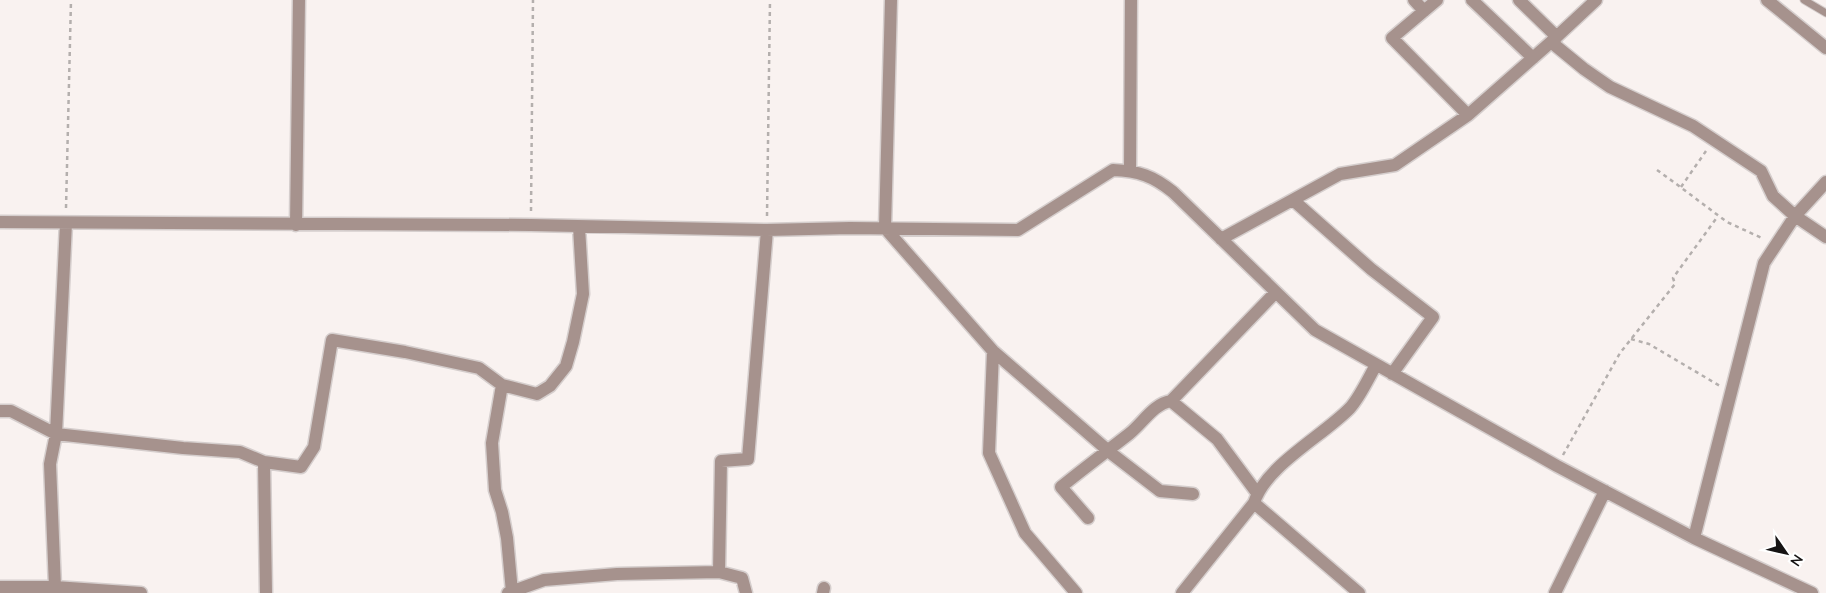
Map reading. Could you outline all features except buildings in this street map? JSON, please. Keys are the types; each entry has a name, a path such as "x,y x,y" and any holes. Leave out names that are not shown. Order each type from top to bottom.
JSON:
{"street":[{"path":"296,225 299,0"},
{"path":"891,0 885,228 993,351 1106,450 1160,491 1193,494"},
{"path":"1130,171 1131,0"},
{"path":"1414,0 1424,11"},
{"path":"1437,0 1392,38 1468,115"},
{"path":"1472,0 1533,58"},
{"path":"1519,0 1554,40 1584,70 1610,87 1693,126 1761,171 1773,196 1793,220 1826,245"},
{"path":"1221,239 1340,174 1395,165 1468,115 1554,40 1596,0"},
{"path":"1767,0 1826,48"},
{"path":"0,222 531,226 767,230 885,228 1018,230 1113,170 1130,171 1158,180 1315,330 1557,466 1694,538 1812,593"},
{"path":"1694,538 1764,263 1793,220 1826,182"},
{"path":"1293,200 1371,269 1433,317 1392,374"},
{"path":"1793,220 1826,236"},
{"path":"55,587 50,464 56,434 66,223"},
{"path":"0,412 11,411 56,434 183,448 240,452 264,462 301,467 314,448 332,340 405,352 479,368 502,385 537,394 550,386 566,366 573,342 583,294 579,227"},
{"path":"719,572 721,461 748,459 767,230"},
{"path":"1088,518 1061,487 1130,433 1162,402 1172,401 1275,293"},
{"path":"993,351 989,453 1025,533 1076,593"},
{"path":"1182,593 1275,471 1350,408 1376,365"},
{"path":"502,385 492,443 495,490 507,538 510,592 544,580 617,574 719,572 742,578 746,593"},
{"path":"1172,401 1216,438 1255,498 1306,549 1360,593"},
{"path":"264,462 266,593"},
{"path":"1555,593 1605,491"},
{"path":"543,593 544,580"},
{"path":"0,587 55,587 140,593"}],"lane":[{"path":"1804,0 1826,13"}],"path":[{"path":"66,223 71,0"},
{"path":"531,226 533,0"},
{"path":"767,230 770,0"},
{"path":"1681,187 1714,140"},
{"path":"1656,170 1727,222 1776,244"},
{"path":"1557,466 1620,353 1675,284 1673,278 1718,216"},
{"path":"1631,339 1648,344 1731,393"}]}
